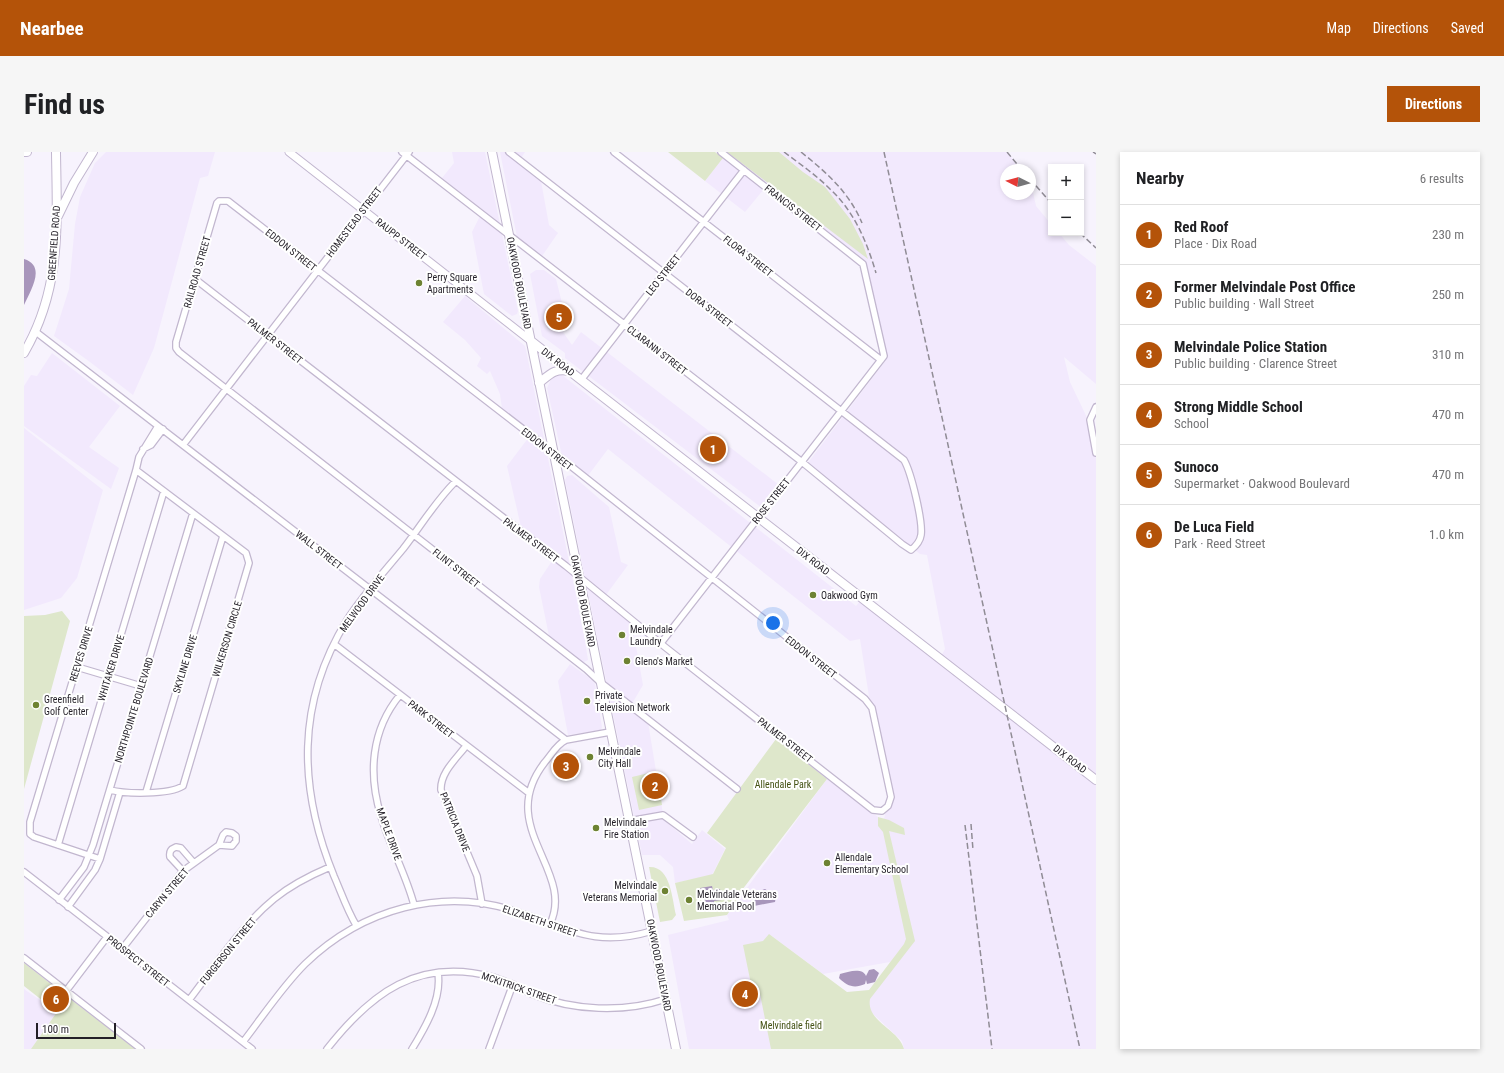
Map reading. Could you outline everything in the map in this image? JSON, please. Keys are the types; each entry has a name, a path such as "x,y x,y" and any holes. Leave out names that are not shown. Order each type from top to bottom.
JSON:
{"main road":[{"name":"GREENFIELD ROAD","path":"24,353 36,332 45,308 53,278 57,219 56,152"},
{"path":"57,219 74,183 93,152"},
{"name":"OAKWOOD BOULEVARD","path":"492,152 676,1049"},
{"name":"DIX ROAD","path":"531,341 1096,780"},
{"path":"539,383 552,371 560,369 570,371"}],"street":[{"name":"RAUPP STREET","path":"289,152 531,341"},
{"name":"DORA STREET","path":"509,152 904,460 907,466 920,521 921,534 919,542 911,550"},
{"name":"FLORA STREET","path":"614,152 881,360"},
{"name":"FRANCIS STREET","path":"721,152 859,259 864,265 884,351 884,356 881,360"},
{"name":"HOMESTEAD STREET","path":"183,445 318,271 406,153"},
{"name":"CLARANN STREET","path":"406,153 624,325 802,462 911,550"},
{"name":"LEO STREET","path":"581,380 665,274 744,170"},
{"name":"EDDON STREET","path":"222,199 228,200 870,703 891,797 890,803 886,809"},
{"name":"RAILROAD STREET","path":"176,348 176,342 217,203 222,199"},
{"name":"PALMER STREET","path":"195,279 455,482 566,566 579,578 873,810 879,811 886,809"},
{"name":"WALL STREET","path":"36,332 566,740"},
{"name":"FLINT STREET","path":"176,348 227,390 586,669 600,682 737,789"},
{"name":"ROSE STREET","path":"661,643 710,578 759,518 881,360"},
{"path":"1096,407 1090,420 1096,453"},
{"name":"REEVES DRIVE","path":"100,859 90,854 34,837 30,834 29,829 139,457 160,427"},
{"name":"WILKERSON CIRCLE","path":"110,790 120,792 146,792 178,789 182,786 249,563 246,553 136,470"},
{"name":"MELWOOD DRIVE","path":"356,925 320,841 313,812 308,781 308,752 310,723 315,695 322,670 347,621 370,589 455,482"},
{"name":"WHITAKER DRIVE","path":"58,845 164,491"},
{"name":"NORTHPOINTE BOULEVARD","path":"59,900 84,867 90,854 193,513"},
{"name":"SKYLINE DRIVE","path":"146,792 223,536"},
{"name":"PARK STREET","path":"334,644 529,793"},
{"path":"77,667 141,686"},
{"name":"MAPLE DRIVE","path":"400,695 388,711 378,732 374,753 374,779 381,817 406,878 414,905"},
{"path":"550,924 556,909 556,894 529,826 527,810 529,793 541,767 559,744 566,740 610,732"},
{"name":"PATRICIA DRIVE","path":"466,746 444,775 441,781 441,790 477,876 482,904"},
{"path":"68,906 95,870 100,859 120,792"},
{"path":"629,821 662,815 693,837"},
{"name":"CARYN STREET","path":"122,949 183,872 219,845"},
{"path":"183,872 170,857 170,852 172,849 176,847 180,848 194,863"},
{"name":"FURGERSON STREET","path":"189,1000 241,932 270,903 290,887 330,867"},
{"name":"PROSPECT STREET","path":"24,872 252,1049"},
{"name":"ELIZABETH STREET","path":"243,1042 304,965 329,944 356,925 385,913 414,905 451,901 482,904 516,911 576,933 601,937 627,937 652,931"},
{"path":"66,991 107,937"},
{"path":"24,958 141,1049"},
{"path":"412,1049 434,1004 438,983 438,973"},
{"name":"MCKITRICK STREET","path":"327,1049 355,1014 374,999 402,982 438,973 475,973 494,977 550,1000 587,1007 628,1008 666,999"},
{"path":"490,1049 513,984"}],"shaded area":[{"path":"106,152 215,152 208,176 200,178 154,348 133,395 54,336 69,289 75,224 80,197 95,163"},
{"path":"452,152 485,152 518,311 517,314 512,316 484,294 472,232 483,210 442,178 454,163"},
{"path":"500,152 525,152 518,163 541,181 549,225 558,233 542,256 517,237"},
{"path":"744,152 1007,152 1017,164 1000,164 1000,200 1035,200 1036,206 1048,220 1048,236 1062,236 1069,245 1096,266 1096,384 1064,357 1070,382 1090,424 1096,453 1096,1049 904,1049 902,1041 871,1012 867,998 890,962 823,974 769,934 859,1049 689,1049 668,935 729,920 727,915 827,779 878,817 878,826 882,830 886,809 890,803 870,703 860,639 850,641 608,449 587,477 562,456 547,388 552,377 557,374 562,375 856,606 862,599 940,658 945,649 927,555 920,554 807,464 886,360 864,265 736,163"},
{"path":"723,158 764,189 745,212 705,181"},
{"path":"24,259 31,262 35,267 36,273 33,286 24,305"},
{"path":"536,270 544,270 556,279 567,323 563,332 572,345 581,332 779,485 762,508 565,358 565,353 542,336 530,274"},
{"path":"465,296 525,346 584,635 588,660 582,663 549,636 539,587 540,579 556,555 521,527 507,466 532,433 502,409 500,394 490,371 487,374 477,366 481,358 465,340 443,322"},
{"path":"52,353 120,406 89,447 119,468 111,489 24,426 24,386 31,375 37,376"},
{"path":"24,428 103,490 77,578 61,598 24,610"},
{"path":"572,475 609,507 621,562 628,565 603,599 632,624 643,685 630,707 648,722 664,820 692,844 702,830 725,849 712,875 675,883 673,867 660,855 642,855 565,480 567,476"},
{"path":"570,664 591,679 595,684 602,727 601,730 568,735 558,681"},
{"path":"712,886 713,890 720,889 722,900 714,901 715,906 704,908 700,888"},
{"path":"765,889 776,896 775,902 754,906 753,904 757,895"},
{"path":"874,969 879,973 875,982 867,984 866,980 865,984 861,986 848,985 839,978 840,974 851,971 864,973 866,976 869,970"},
{"path":"24,989 57,1012 31,1049 24,1049"}],"green space":[{"path":"668,152 715,152 723,158 705,181"},
{"path":"727,152 779,152 803,172 825,187 850,219 863,244 868,259"},
{"name":"Greenfield Golf Center","path":"62,611 70,621 24,789 24,616 45,615"},
{"name":"Allendale Park","path":"776,739 827,779 739,894 741,895 727,915 684,921 675,883 713,874 726,848 707,833"},
{"path":"657,771 662,805 639,810 632,777"},
{"name":"Melvindale field","path":"878,817 889,820 904,828 905,835 889,831 915,941 870,999 870,1007 878,1020 901,1042 904,1049 771,1049 759,989 752,989 743,945 763,941 769,934 847,992 869,990 904,944 906,939 883,832 878,826"},
{"path":"649,867 656,868 662,872 666,878 672,893 676,915 672,920 660,922"},
{"path":"24,963 135,1049 31,1049 57,1012 24,986"}],"railway":[{"path":"784,152 825,184 846,207 859,228 876,273"},
{"path":"801,152 828,175 844,192 862,223"},
{"path":"884,152 1080,1049"},
{"path":"1007,152 1017,164"},
{"path":"1036,186 1048,200"},
{"path":"1083,236 1096,248"},
{"path":"971,824 973,850"},
{"path":"965,825 992,1049"}],"place":[{"name":"Perry Square Apartments","path":"419,283"},
{"name":"Sunoco","path":"559,317"},
{"name":"Red Roof","path":"713,449"},
{"name":"Oakwood Gym","path":"813,595"},
{"name":"Melvindale Laundry","path":"622,635"},
{"name":"Gleno's Market","path":"627,661"},
{"name":"Private Television Network","path":"587,701"},
{"name":"Greenfield Golf Center","path":"36,705"},
{"name":"Melvindale City Hall","path":"590,757"},
{"name":"Melvindale Police Station","path":"566,766"},
{"name":"Former Melvindale Post Office","path":"655,786"},
{"name":"Melvindale Fire Station","path":"596,828"},
{"name":"Allendale Elementary School","path":"827,863"},
{"name":"Melvindale Veterans Memorial","path":"665,891"},
{"name":"Melvindale Veterans Memorial Pool","path":"689,900"},
{"name":"Strong Middle School","path":"745,994"},
{"name":"De Luca Field","path":"56,999"}]}
